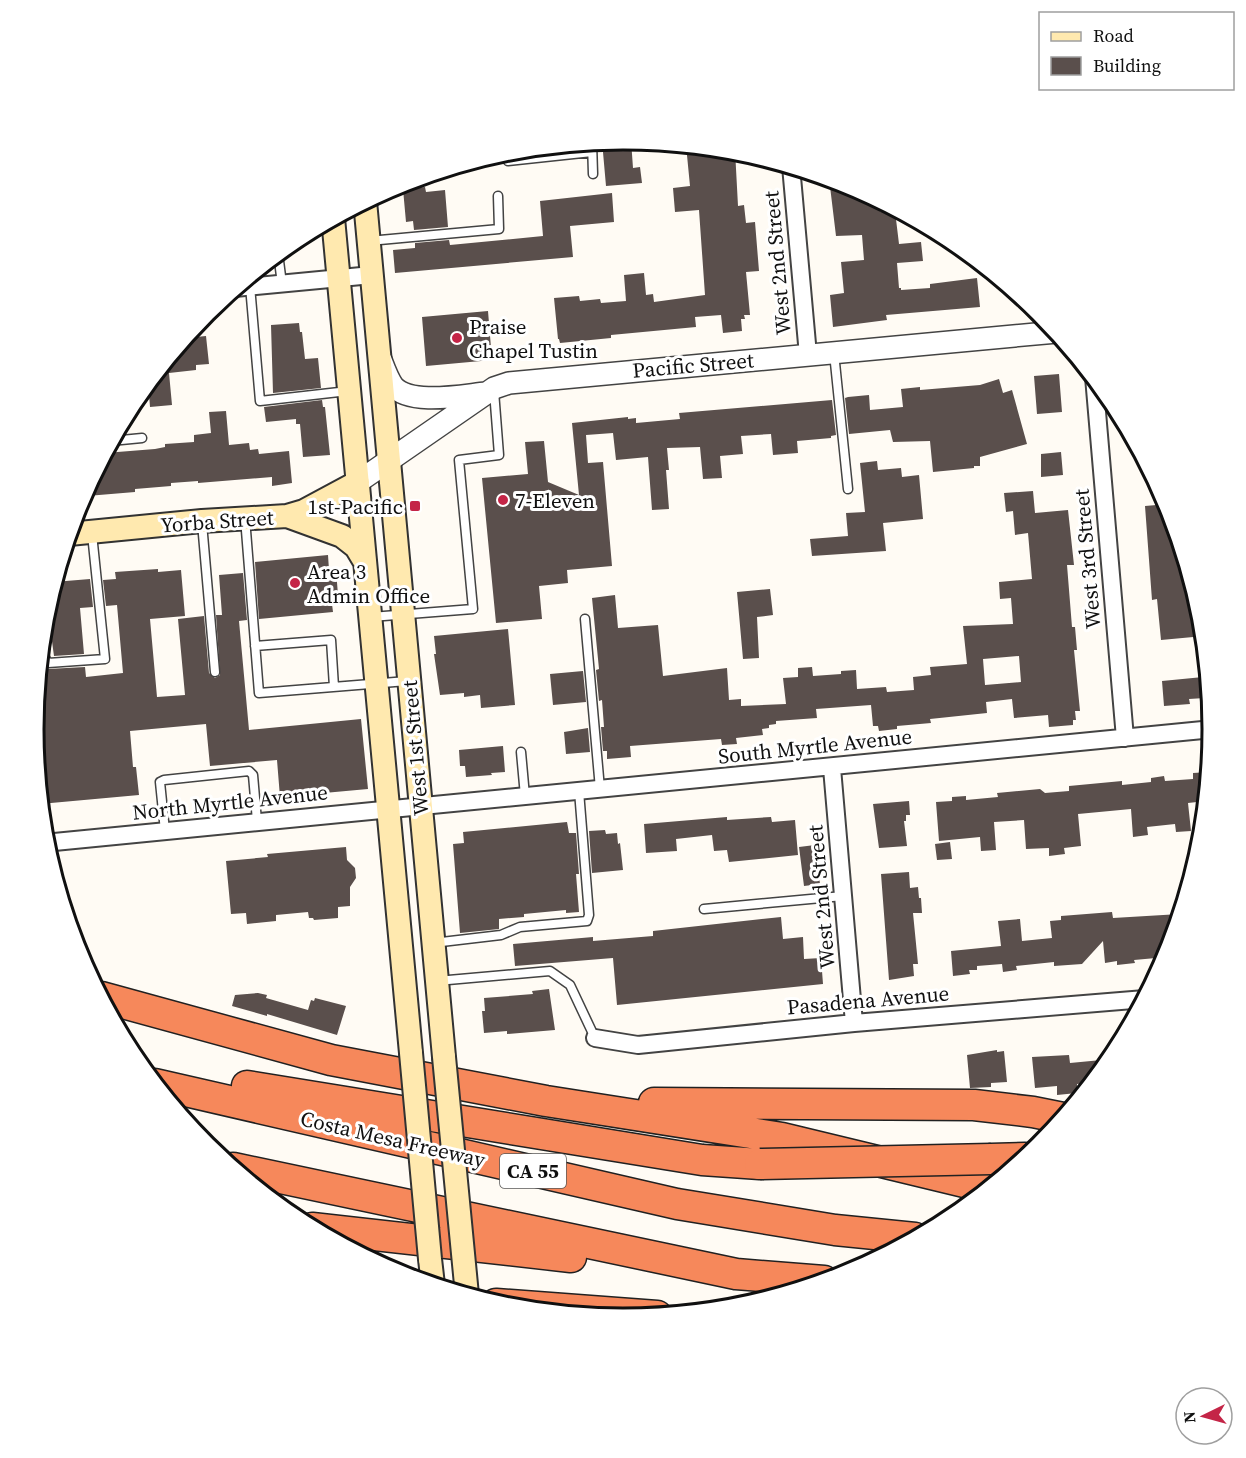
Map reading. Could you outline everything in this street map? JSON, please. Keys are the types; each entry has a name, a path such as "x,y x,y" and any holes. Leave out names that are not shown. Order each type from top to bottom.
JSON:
{"highway":[{"path":"111,1000 331,1060 546,1101 782,1138 980,1186"},
{"path":"155,1071 692,1159 760,1164 1012,1158"},
{"name":"Costa Mesa Freeway","path":"167,1087 677,1204 835,1230 902,1237"},
{"path":"546,1101 974,1105 1054,1116"},
{"path":"249,1171 736,1274"},
{"path":"332,1230 804,1279"}],"main road":[{"name":"West 1st Street","path":"366,210 466,1287"},
{"name":"West 1st Street","path":"334,227 432,1276"},
{"name":"Yorba Street","path":"79,533 202,521 287,516 304,511 358,482"},
{"path":"287,516 342,536 356,547 366,563"}],"street":[{"name":"West 2nd Street","path":"792,175 808,355"},
{"path":"249,287 372,275"},
{"name":"Pacific Street","path":"358,482 490,391 509,383 1046,333"},
{"path":"379,356 394,387 414,397 490,391"},
{"name":"West 3rd Street","path":"1095,393 1125,738"},
{"name":"South Myrtle Avenue","path":"420,806 832,768 1202,730"},
{"name":"West 2nd Street","path":"832,768 854,1023"},
{"name":"North Myrtle Avenue","path":"55,842 420,806"},
{"name":"Pasadena Avenue","path":"596,1038 638,1045 854,1023 1135,1000"}],"lane":[{"path":"592,151 593,174"},
{"path":"369,241 499,229 498,196"},
{"path":"279,262 282,284"},
{"path":"244,291 260,401 350,391"},
{"path":"834,352 848,489"},
{"path":"371,617 473,609 459,460 499,455 490,391"},
{"path":"120,440 142,438"},
{"path":"245,518 259,693 409,681"},
{"path":"202,521 214,672"},
{"path":"47,662 105,659 79,533"},
{"path":"585,619 600,789"},
{"path":"255,646 331,640 334,687"},
{"path":"521,752 525,796"},
{"path":"165,831 160,782 185,777 249,771 253,775 257,821"},
{"path":"433,943 501,935 520,927 587,921 590,915 579,791"},
{"path":"704,909 843,896"},
{"path":"437,981 550,971 570,985 596,1038"}],"building":[{"path":"632,149 633,168 640,167 642,183 606,186 603,150"},
{"path":"687,153 736,161 738,206 744,205 746,223 755,222 759,271 746,272 750,315 744,315 745,319 741,319 742,331 723,333 721,315 695,317 696,327 611,335 611,338 560,343 554,298 579,296 580,301 600,299 601,303 626,301 624,275 644,273 646,295 653,294 654,302 705,295 699,210 675,212 673,188 690,186"},
{"path":"425,187 426,192 445,190 448,227 414,230 413,221 406,222 403,193"},
{"path":"830,188 896,218 899,244 921,242 923,261 897,263 901,290 930,288 930,284 977,278 980,307 886,315 887,320 833,327 830,295 844,293 841,262 864,260 862,235 836,236"},
{"path":"612,193 614,222 570,226 573,257 395,273 393,250 415,248 415,243 449,240 450,245 543,236 540,201"},
{"name":"Praise Chapel Tustin","path":"488,311 492,360 426,366 422,317"},
{"path":"299,323 305,359 318,358 321,388 273,393 271,325"},
{"path":"206,336 209,364 196,365 196,370 169,373 172,405 150,407 149,396 163,376 196,337"},
{"path":"1059,374 1062,412 1037,414 1034,376"},
{"path":"999,379 1003,393 1012,390 1027,444 980,457 980,466 933,472 930,441 893,442 890,430 849,434 845,398 869,395 870,410 903,407 901,389 920,387 920,390 980,385"},
{"path":"322,400 323,407 325,407 330,455 303,457 300,424 296,424 296,419 266,422 264,407"},
{"path":"832,400 836,435 831,438 797,441 798,453 773,455 771,434 741,436 743,454 720,456 722,478 703,479 700,447 667,448 669,509 652,510 648,457 616,460 613,433 586,435 588,463 603,462 612,566 567,570 568,583 539,586 542,619 496,623 482,478 528,474 525,442 544,441 548,482 579,495 572,423 628,417 628,419 636,418 636,423 680,419 679,413"},
{"path":"226,411 229,445 249,443 250,450 258,449 259,454 289,451 292,483 272,486 272,477 198,483 198,481 135,489 135,492 93,495 114,452 155,449 165,447 165,444 194,442 194,435 211,433 209,412"},
{"path":"1061,452 1063,475 1041,477 1041,454"},
{"path":"877,461 878,470 901,468 902,477 919,475 923,519 883,523 886,551 812,556 810,539 848,536 846,513 865,512 860,463"},
{"path":"1033,491 1035,513 1068,510 1074,565 1067,565 1072,627 1075,627 1077,650 1074,650 1080,711 1075,711 1076,720 1073,720 1073,725 1049,727 1048,715 1014,718 1012,699 986,702 987,713 930,719 931,723 897,726 897,729 879,731 878,726 873,726 871,705 816,709 817,718 776,721 776,724 769,725 769,728 762,729 763,735 736,738 737,744 722,745 721,739 630,746 631,757 607,759 607,751 603,751 601,727 604,727 596,670 599,669 592,598 615,595 618,628 658,625 663,676 727,668 729,700 741,699 741,706 786,704 783,678 798,677 798,668 812,667 813,676 841,674 841,671 856,670 857,689 886,687 887,692 914,690 913,677 931,675 930,667 967,664 963,626 1013,624 1011,598 1000,599 999,582 1032,579 1028,533 1015,535 1013,511 1006,512 1004,493","holes":["1019,656 1021,682 985,685 983,659"]},
{"path":"1157,505 1172,543 1183,579 1195,637 1161,640 1157,599 1152,600 1145,506"},
{"name":"Area 3 Admin Office","path":"328,555 329,570 336,570 338,595 331,596 333,612 259,619 255,562"},
{"path":"181,570 185,616 150,619 157,697 185,695 178,619 204,616 209,673 215,678 220,675 216,615 222,615 219,575 243,573 247,620 239,621 249,730 361,719 368,789 280,797 277,760 210,766 206,724 130,731 133,767 136,767 139,795 48,803 44,729 47,669 85,667 86,677 123,673 117,605 106,606 103,580 116,579 115,572"},
{"path":"90,579 93,607 80,608 84,654 54,656 51,636 63,581"},
{"path":"770,589 773,615 757,617 759,658 743,659 737,592"},
{"path":"508,629 515,705 481,708 480,695 464,697 464,693 440,695 434,654 436,654 434,636"},
{"path":"583,671 586,702 553,705 550,674"},
{"path":"1200,677 1201,698 1189,699 1190,704 1164,706 1162,681"},
{"path":"588,728 590,752 566,754 564,732"},
{"path":"503,746 505,772 466,777 465,766 460,766 459,750"},
{"path":"1193,773 1201,773 1198,802 1188,803 1191,831 1176,832 1175,824 1147,827 1148,835 1133,837 1131,809 1078,814 1081,846 1064,848 1065,854 1049,856 1049,848 1026,849 1024,820 994,822 996,850 981,851 980,837 939,841 936,802 952,801 952,797 966,796 966,800 998,797 997,793 1040,789 1045,793 1069,791 1069,786 1122,781 1122,785 1151,782 1151,778 1164,776 1165,781 1193,779"},
{"path":"909,801 910,815 906,815 906,821 904,821 907,846 879,848 873,804"},
{"path":"727,817 727,820 771,817 772,822 795,820 798,855 729,862 727,850 714,851 712,835 676,839 677,851 646,853 644,824"},
{"path":"567,822 569,833 576,833 579,912 566,913 566,910 524,914 524,917 499,919 499,929 460,933 453,844 464,843 463,832"},
{"path":"605,830 606,834 617,833 623,870 592,873 589,831"},
{"path":"950,842 952,859 937,860 935,844"},
{"path":"815,845 820,884 804,886 799,847"},
{"path":"346,847 347,860 355,868 356,878 350,887 350,906 338,907 338,918 314,920 309,918 308,912 276,915 276,921 247,924 246,913 231,914 226,861 268,857 267,854"},
{"path":"909,872 910,888 918,887 919,898 921,898 922,913 913,913 918,964 913,964 914,976 889,980 881,874"},
{"path":"1112,912 1113,918 1172,914 1155,958 1134,960 1135,963 1117,965 1117,961 1105,963 1103,941 1082,964 1054,966 1054,962 1016,966 1017,970 1003,972 1002,964 977,966 977,970 969,970 970,974 953,976 951,951 1001,946 998,921 1020,919 1022,941 1052,938 1050,921 1061,920 1061,916"},
{"path":"781,917 783,939 803,937 804,959 821,958 823,984 617,1005 613,958 515,966 513,944 593,937 593,941 653,936 653,931"},
{"path":"549,989 555,1030 507,1034 507,1031 484,1033 482,1011 485,1011 484,998 533,994 532,991"},
{"path":"258,993 267,995 266,998 308,1010 311,1000 314,1001 315,998 346,1006 337,1035 232,1006 235,995"},
{"path":"997,1050 997,1052 1004,1051 1007,1082 991,1083 991,1087 970,1088 967,1055"},
{"path":"1069,1055 1070,1063 1098,1060 1082,1084 1077,1084 1074,1093 1057,1095 1057,1086 1035,1088 1032,1057"}],"place":[{"name":"Praise Chapel Tustin","path":"457,338"},
{"name":"7-Eleven","path":"503,500"},
{"name":"1st-Pacific","path":"415,506"},
{"name":"Area 3 Admin Office","path":"295,583"}]}
